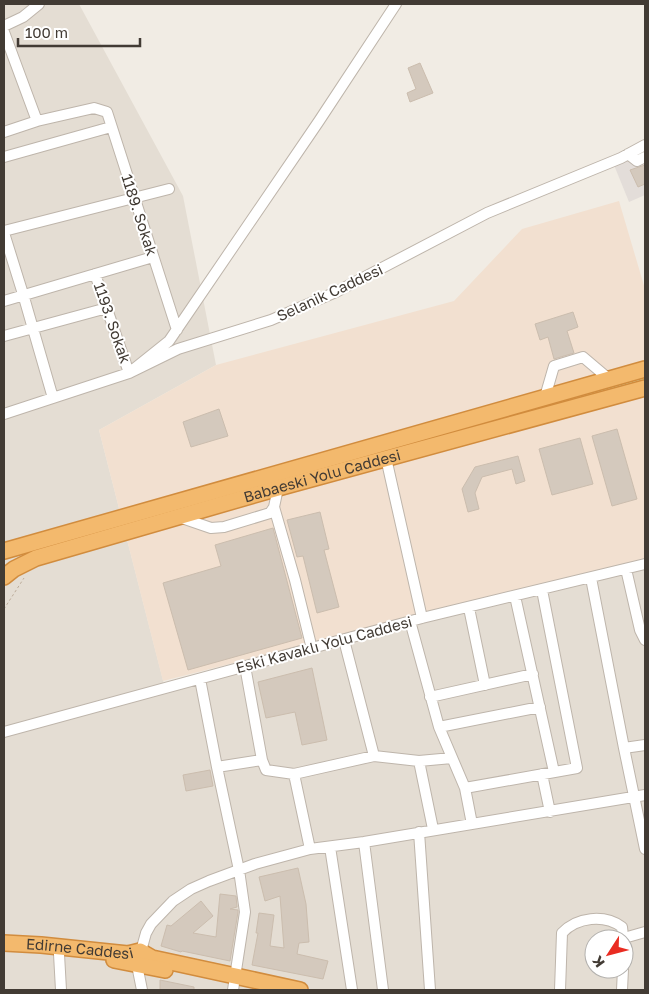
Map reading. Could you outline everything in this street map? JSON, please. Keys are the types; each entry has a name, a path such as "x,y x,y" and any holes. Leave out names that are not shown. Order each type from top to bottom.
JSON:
{"highway":[{"name":"Babaeski Yolu Caddesi","path":"4,551 645,369"},
{"name":"Babaeski Yolu Caddesi","path":"4,577 14,569 36,558 278,488 645,388"},
{"name":"Edirne Caddesi","path":"4,944 139,958 234,983 277,990"},
{"name":"Edirne Caddesi","path":"4,951 139,958"},
{"name":"Edirne Caddesi","path":"234,983 300,990"}],"street":[{"path":"4,26 40,4"},
{"path":"129,373 169,341 319,121 396,4"},
{"path":"4,32 37,121 4,132"},
{"name":"1189. Sokak","path":"37,121 94,108 107,112 176,330"},
{"path":"4,157 112,127"},
{"name":"Selanik Caddesi","path":"4,414 129,373 178,349 270,320 336,292 487,213 628,154 645,145"},
{"path":"628,154 637,161 645,157"},
{"path":"53,398 4,232 169,189"},
{"path":"4,301 153,257"},
{"name":"1193. Sokak","path":"95,274 129,373"},
{"path":"4,336 107,308"},
{"path":"545,397 554,366 583,357 609,379"},
{"path":"386,458 422,618"},
{"path":"178,517 211,528 270,513 274,507 278,488"},
{"path":"274,507 312,649"},
{"name":"Eski Kavaklı Yolu Caddesi","path":"4,732 410,621 645,564"},
{"path":"626,569 640,630 645,640"},
{"path":"591,578 645,849"},
{"path":"465,788 577,768 542,590"},
{"path":"515,596 554,772"},
{"path":"469,608 485,685"},
{"path":"410,621 439,727 465,788 472,824"},
{"path":"344,640 374,756"},
{"path":"245,666 262,760 266,770 294,774 374,756 420,761 452,758"},
{"path":"430,698 532,674"},
{"path":"200,679 216,767 239,870 245,912 234,983"},
{"path":"439,727 540,707"},
{"path":"624,748 645,745"},
{"path":"216,767 262,760"},
{"path":"420,761 433,830"},
{"path":"294,774 310,849"},
{"path":"542,774 550,812"},
{"path":"142,990 139,958 146,933 152,924 173,901 191,889 239,870 310,849 550,812 645,794"},
{"path":"419,832 430,990"},
{"path":"364,842 382,990"},
{"path":"330,847 352,990"},
{"path":"560,990 562,933 569,926 579,921 593,919 616,922 622,929"},
{"path":"59,954 61,990"}],"path":[{"path":"4,609 27,572"}],"shaded area":[{"path":"4,4 79,4 183,196 216,365 99,430 166,692 645,564 645,990 4,990"},
{"path":"645,148 645,195 629,202 614,165"},
{"path":"619,201 645,289 645,564 315,642 163,681 99,430 216,365 454,301 522,229"}],"green space":[{"path":"645,375 645,381 51,546"}],"building":[{"path":"420,63 433,93 410,102 407,93 416,89 408,68"},
{"path":"645,165 645,184 638,187 630,170"},
{"path":"573,312 578,327 567,331 574,353 554,359 548,337 540,340 535,324"},
{"path":"219,409 228,436 191,447 183,422"},
{"path":"617,429 637,499 612,506 592,436"},
{"path":"580,438 593,484 552,495 539,449"},
{"path":"518,456 525,481 516,484 512,469 482,477 475,493 479,509 468,512 462,489 475,467"},
{"path":"320,512 329,549 324,550 339,607 317,613 303,556 297,557 287,520"},
{"path":"273,528 302,638 188,670 163,583 221,566 215,545"},
{"path":"312,668 327,740 302,745 295,712 266,718 258,682"},
{"path":"210,770 213,786 186,791 183,775"},
{"path":"298,868 306,904 309,942 299,943 297,954 328,961 323,979 252,965 258,933 256,933 259,913 274,915 270,946 284,948 280,896 265,901 259,877"},
{"path":"220,894 236,896 237,907 230,909 238,910 238,912 230,961 181,952 161,946 167,925 171,926 201,901 213,916 193,933 216,937"},
{"path":"160,980 194,987 194,990 160,990"}]}
